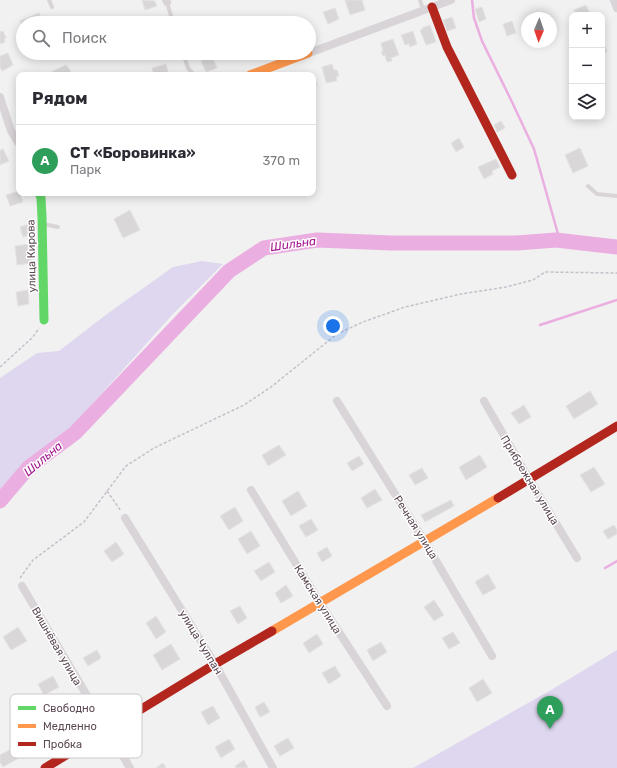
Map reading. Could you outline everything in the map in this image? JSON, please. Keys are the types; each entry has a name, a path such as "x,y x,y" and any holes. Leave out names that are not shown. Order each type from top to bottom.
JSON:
{"street":[{"path":"316,50 451,0"},
{"path":"614,0 617,8"},
{"path":"427,8 512,175"},
{"path":"258,72 290,60"},
{"path":"0,96 11,131 16,139"},
{"name":"улица Кирова","path":"40,196 44,320"},
{"name":"Речная улица","path":"337,401 426,542 492,656"},
{"name":"Прибрежная улица","path":"484,401 577,558"},
{"path":"142,710 216,664 426,542 617,426"},
{"name":"Камская улица","path":"251,490 320,603 386,706"},
{"name":"улица Чулпан","path":"125,518 216,664 273,768"},
{"name":"Вишнёвая улица","path":"22,586 85,694"},
{"path":"45,768 62,758"},
{"name":"Вишнёвая улица","path":"124,758 130,768"}],"lane":[{"path":"49,0 52,7"},
{"path":"420,0 427,8"},
{"path":"166,1 171,16"},
{"path":"185,60 188,68 191,72"},
{"path":"588,186 597,194 617,196"},
{"path":"42,224 58,227"}],"path":[{"path":"22,586 18,581 33,560 84,522 126,466 154,448 244,405 271,387 337,334 363,322 405,307 461,294 506,288 533,280 545,272 617,273"},
{"path":"0,367 33,337 44,320"},
{"path":"107,491 125,518"}],"shaded area":[{"path":"202,261 223,264 172,315 69,430 25,465 0,499 0,378 37,353 59,351 107,314 173,267"},
{"path":"617,650 617,768 413,768 551,690"}],"building":[{"path":"142,0 155,1 157,6 145,10"},
{"path":"345,0 362,0 365,10 350,15"},
{"path":"586,5 589,12 575,12 574,10"},
{"path":"482,7 486,19 479,22 475,9"},
{"path":"335,8 339,19 328,24 323,12"},
{"path":"39,13 40,16 32,16"},
{"path":"452,17 456,28 447,31 443,20"},
{"path":"512,21 516,33 507,36 503,24"},
{"path":"430,25 436,42 426,45 420,30"},
{"path":"0,31 3,31 6,38 4,39 5,42 0,44"},
{"path":"413,31 417,44 410,47 409,44 405,45 401,35"},
{"path":"393,39 399,55 391,58 392,61 387,62 385,55 383,56 381,52 383,51 381,43"},
{"path":"8,53 13,65 2,71 0,67 0,56"},
{"path":"214,60 217,68 206,72 201,61"},
{"path":"166,64 168,72 153,72 152,68"},
{"path":"332,64 334,70 337,70 339,76 336,77 337,81 326,83 322,67"},
{"path":"66,65 70,72 51,72"},
{"path":"501,121 505,128 497,132 494,125"},
{"path":"459,138 464,147 456,152 451,143"},
{"path":"580,148 588,166 573,173 565,155"},
{"path":"3,149 9,161 0,165 0,150"},
{"path":"496,159 500,167 492,171 493,174 484,179 478,167"},
{"path":"16,192 16,196 21,196 23,202 10,206 6,195"},
{"path":"130,210 140,230 123,238 114,219"},
{"path":"29,224 32,234 23,237 20,227"},
{"path":"30,244 32,263 17,265 15,246"},
{"path":"28,290 29,304 18,306 16,292"},
{"path":"590,391 598,404 574,419 566,406"},
{"path":"524,405 531,417 519,424 511,413"},
{"path":"279,445 286,455 268,466 262,455"},
{"path":"480,455 487,467 466,480 459,467"},
{"path":"359,456 364,464 352,471 347,463"},
{"path":"594,467 605,484 591,492 580,475"},
{"path":"422,468 428,478 415,485 409,475"},
{"path":"375,489 382,500 367,508 361,498"},
{"path":"298,491 307,506 291,516 282,501"},
{"path":"451,500 454,506 425,522 421,515"},
{"path":"235,507 243,521 229,530 220,516"},
{"path":"311,519 318,530 306,537 299,526"},
{"path":"614,525 617,530 617,534 608,539 603,531"},
{"path":"251,531 260,546 247,554 238,539"},
{"path":"116,542 124,554 112,562 104,551"},
{"path":"327,547 332,556 322,562 317,553"},
{"path":"269,562 275,572 261,581 254,571"},
{"path":"488,574 496,588 483,595 475,582"},
{"path":"286,585 293,596 281,603 275,593"},
{"path":"434,600 444,615 434,621 424,607"},
{"path":"240,606 247,618 238,624 230,611"},
{"path":"156,616 166,632 156,639 146,623"},
{"path":"18,627 27,641 11,650 3,637"},
{"path":"453,632 460,643 449,649 442,638"},
{"path":"317,634 323,644 309,653 303,643"},
{"path":"381,642 387,652 373,661 367,650"},
{"path":"171,644 180,659 162,670 153,655"},
{"path":"97,650 101,658 88,666 83,658"},
{"path":"335,666 341,676 329,684 322,673"},
{"path":"53,676 59,687 43,694 38,684"},
{"path":"483,679 492,693 477,702 469,688"},
{"path":"264,702 270,712 260,717 255,707"},
{"path":"213,706 220,718 208,725 201,712"},
{"path":"288,738 294,748 280,756 274,746"},
{"path":"229,739 235,749 221,758 215,747"},
{"path":"10,750 10,758 19,758 3,767 0,762 0,755"},
{"path":"244,760 248,768 236,768 235,766"},
{"path":"163,763 166,768 156,768"}],"waterway":[{"path":"472,0 474,18 482,41 534,149 560,241"},
{"name":"Шильна","path":"0,501 28,468 75,433 229,271 264,248 317,240 392,243 517,243 556,240 617,247"},
{"path":"540,325 617,300"},
{"path":"605,568 617,561"}],"traffic: fast":[{"path":"40,196 44,320"}],"traffic: slow":[{"path":"258,72 290,60"},
{"path":"272,631 498,498"}],"traffic: jam":[{"path":"432,7 447,47 512,175"},
{"path":"498,498 617,426"},
{"path":"142,709 272,631"},
{"path":"45,768 61,758"}],"place":[{"name":"СТ «Боровинка»","path":"550,729"}]}
